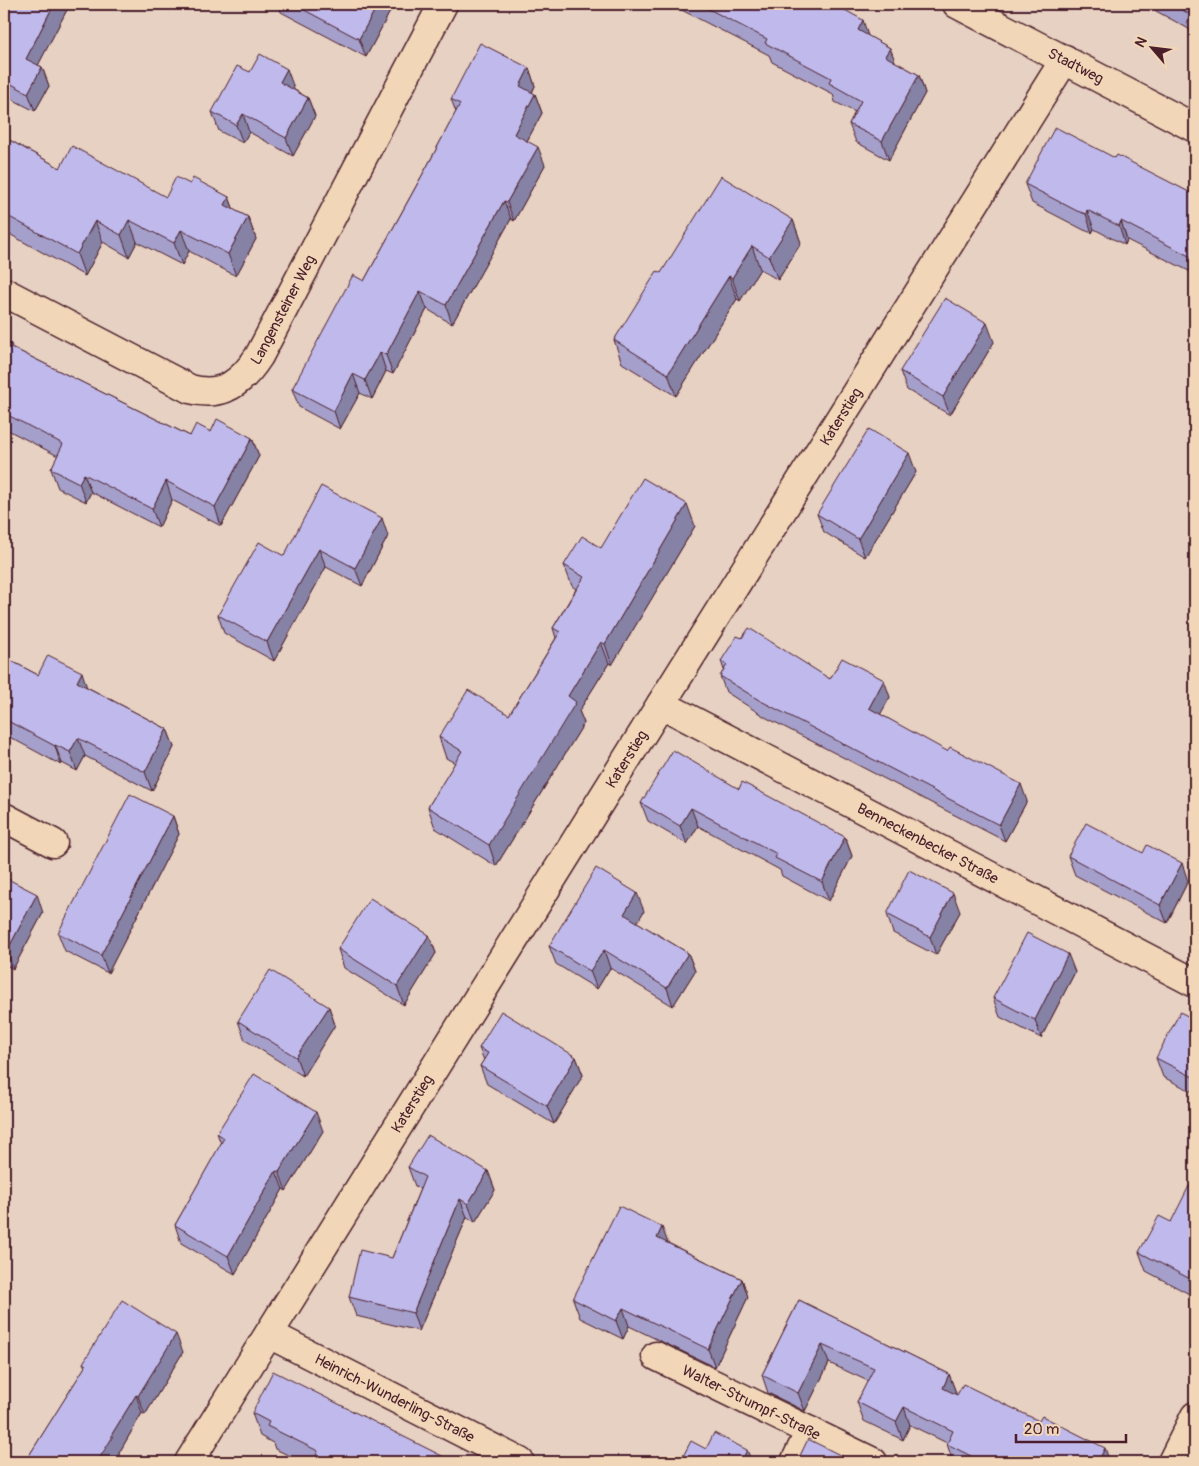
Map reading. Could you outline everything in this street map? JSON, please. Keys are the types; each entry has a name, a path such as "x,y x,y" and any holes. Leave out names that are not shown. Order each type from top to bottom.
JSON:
{"street":[{"name":"Langensteiner Weg","path":"4,292 190,389 214,391 238,381 247,374 259,356 443,4"},
{"name":"Stadtweg","path":"957,4 1195,128"},
{"name":"Katerstieg","path":"189,1462 1065,59"},
{"name":"Benneckenbecker Straße","path":"661,704 1195,983"},
{"path":"4,817 53,843"},
{"name":"Heinrich-Wunderling-Straße","path":"269,1334 520,1462"},
{"name":"Walter-Strumpf-Straße","path":"656,1356 873,1462"},
{"path":"1172,1462 1195,1416"},
{"path":"795,1462 810,1431"}],"building":[{"path":"4,4 54,4 26,59 42,67 28,93 4,80"},
{"path":"293,4 378,4 359,39"},
{"path":"699,4 834,4 863,20 858,30 890,48 885,56 919,75 882,141 849,124 861,101 829,83 831,78 765,43 767,39"},
{"path":"1170,4 1195,4 1195,28 1187,23 1192,15"},
{"path":"480,43 529,68 520,86 535,94 514,134 538,147 507,202 504,201 446,305 420,291 386,355 380,353 365,380 353,374 334,411 292,389 353,275 364,281 430,161 460,104 451,99"},
{"path":"260,54 287,69 280,82 308,98 286,138 243,114 236,125 212,112 237,66 250,72"},
{"path":"1055,127 1115,158 1117,155 1195,195 1195,259 1121,221 1119,226 1087,210 1086,214 1077,211 1025,184"},
{"path":"4,137 60,168 72,146 166,197 176,177 190,184 193,178 229,197 225,205 248,217 228,254 181,230 174,243 129,220 121,235 95,221 77,254 4,214"},
{"path":"721,176 793,220 769,257 752,246 732,278 729,276 668,374 614,340 657,271 661,273"},
{"path":"945,298 987,323 943,397 900,371"},
{"path":"4,341 12,345 11,347 190,436 196,424 211,432 217,419 252,438 215,507 166,481 152,509 84,474 79,483 51,469 63,444 4,413"},
{"path":"869,429 909,453 858,539 817,514"},
{"path":"643,478 687,504 605,644 601,642 568,696 576,702 489,845 428,807 462,751 439,737 468,690 509,715 560,632 553,628 584,577 564,565 582,536 601,548"},
{"path":"321,486 382,518 355,568 319,549 267,642 218,615 259,542 284,556"},
{"path":"749,628 830,679 842,658 884,680 869,708 947,751 950,747 1021,784 999,825 759,700 720,676 727,665 721,661 737,636 742,638"},
{"path":"48,655 82,672 77,682 167,729 145,772 78,738 70,752 4,719 4,657 38,675"},
{"path":"673,750 739,789 742,782 845,837 822,882 775,858 777,854 691,808 680,826 641,803"},
{"path":"130,794 173,816 101,955 58,933"},
{"path":"1086,823 1143,853 1147,845 1182,863 1160,905 1068,856"},
{"path":"596,868 637,893 624,914 688,953 667,988 604,950 590,971 549,946"},
{"path":"909,870 953,893 930,937 887,914"},
{"path":"4,877 37,894 7,951 4,949"},
{"path":"370,898 429,935 397,986 338,949"},
{"path":"1027,933 1068,954 1035,1020 993,998"},
{"path":"270,970 329,1007 296,1057 238,1021"},
{"path":"501,1011 576,1057 547,1106 480,1066 488,1053 479,1048"},
{"path":"1180,1012 1195,1020 1195,1078 1156,1058"},
{"path":"254,1074 316,1112 279,1172 276,1171 228,1256 175,1225 224,1138 217,1133"},
{"path":"428,1135 488,1171 468,1204 460,1199 413,1313 349,1297 360,1250 392,1258 425,1177 408,1167"},
{"path":"1189,1186 1195,1189 1194,1281 1139,1252 1159,1216 1171,1222"},
{"path":"619,1206 662,1227 657,1238 742,1279 708,1349 623,1308 616,1321 573,1299"},
{"path":"122,1300 176,1334 138,1396 136,1395 97,1462 25,1462 86,1365 83,1363"},
{"path":"799,1300 949,1374 943,1388 957,1395 963,1384 1039,1421 1042,1416 1105,1448 1098,1462 983,1462 947,1444 953,1431 904,1407 896,1422 857,1402 874,1368 822,1345 798,1393 762,1375"},
{"path":"273,1371 446,1458 444,1462 313,1462 318,1451 267,1426 269,1422 252,1413"},
{"path":"714,1433 747,1450 741,1462 680,1462 691,1441 706,1449"},
{"path":"808,1439 854,1462 797,1462"}]}
